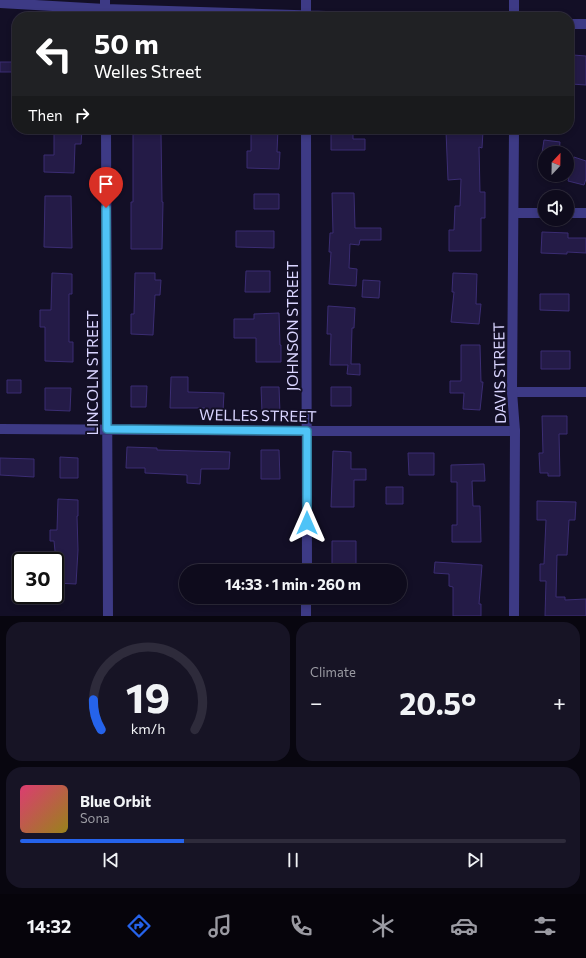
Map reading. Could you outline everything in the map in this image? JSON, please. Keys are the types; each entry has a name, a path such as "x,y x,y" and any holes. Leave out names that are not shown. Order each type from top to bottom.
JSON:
{"street":[{"path":"306,0 306,12"},
{"path":"514,0 514,12"},
{"path":"0,3 191,12"},
{"path":"574,24 586,24"},
{"name":"LINCOLN STREET","path":"106,134 108,616"},
{"name":"JOHNSON STREET","path":"306,134 307,564"},
{"name":"DAVIS STREET","path":"514,134 512,392 515,430 514,616"},
{"path":"514,213 538,213"},
{"path":"574,213 586,213"},
{"path":"512,392 586,392"},
{"name":"WELLES STREET","path":"0,428 307,431 515,430"},
{"path":"306,604 306,616"}],"building":[{"path":"574,55 586,56 586,85 574,84"},
{"path":"0,62 12,62 12,72 0,72"},
{"path":"54,134 82,134 81,144 75,144 74,173 44,172 44,155 54,155"},
{"path":"133,134 161,134 163,202 162,249 131,249 131,202 133,202"},
{"path":"251,134 278,134 277,152 280,152 279,169 247,168 247,151 251,151"},
{"path":"331,134 353,134 353,139 365,139 365,150 331,150"},
{"path":"446,134 483,134 482,148 479,147 480,192 485,192 485,218 481,218 481,251 449,251 449,230 454,230 455,206 460,206 461,179 448,180"},
{"path":"544,140 560,142 560,146 543,146"},
{"path":"574,157 586,161 586,179 584,185 572,182 574,182"},
{"path":"332,193 354,193 355,228 381,228 381,240 360,240 359,245 350,244 349,268 357,269 356,286 329,284 331,252 329,252 330,233 333,233"},
{"path":"254,194 279,194 279,209 254,209"},
{"path":"45,196 71,196 72,248 44,247"},
{"path":"236,231 274,231 274,248 236,247"},
{"path":"542,232 568,233 568,238 586,238 586,253 541,253"},
{"path":"246,271 270,271 270,292 245,292"},
{"path":"52,273 72,274 72,294 69,294 69,342 73,342 73,362 45,361 45,327 40,327 40,310 51,310"},
{"path":"135,273 155,273 155,280 161,280 160,295 155,295 153,335 131,334 131,314 134,314"},
{"path":"453,273 477,274 476,304 481,304 479,324 451,322 454,292 452,292"},
{"path":"363,280 380,281 379,298 362,297"},
{"path":"540,294 569,294 569,311 540,310"},
{"path":"328,306 355,308 354,328 352,328 351,364 360,364 360,375 347,374 348,365 330,365 331,334 327,334"},
{"path":"279,313 281,362 256,362 256,338 234,338 234,319 254,319 254,314"},
{"path":"461,345 480,345 481,382 483,382 480,410 463,409 464,393 450,393 450,381 461,381"},
{"path":"541,351 570,351 570,369 541,369"},
{"path":"171,377 188,377 188,392 224,393 223,411 205,411 205,408 170,408"},
{"path":"7,380 21,380 21,393 7,393"},
{"path":"131,386 147,386 146,407 131,407"},
{"path":"261,387 279,387 280,413 262,413"},
{"path":"331,387 351,387 351,406 331,406"},
{"path":"45,388 71,388 70,411 45,410"},
{"path":"542,416 567,416 567,434 559,434 560,476 548,476 548,473 540,473 539,453 543,453"},
{"path":"127,447 157,448 157,450 230,452 229,469 201,469 200,484 187,483 187,475 145,473 145,468 126,468"},
{"path":"261,450 279,450 280,479 261,479"},
{"path":"333,451 351,452 351,469 366,469 366,480 354,480 354,507 331,507"},
{"path":"408,453 434,453 434,475 409,475"},
{"path":"60,457 78,458 78,478 60,478"},
{"path":"0,458 34,459 34,477 0,475"},
{"path":"484,464 485,481 472,481 473,506 480,506 481,542 452,542 452,525 457,525 457,482 451,482 451,465"},
{"path":"386,487 403,487 403,504 386,504"},
{"path":"58,499 78,500 76,584 64,583 64,552 55,552 54,541 50,541 50,530 57,530"},
{"path":"537,501 576,502 575,520 569,520 567,555 557,555 556,597 565,597 565,600 586,599 586,616 545,616 546,581 540,581 540,564 544,564 546,520 537,520"},
{"path":"332,541 356,541 356,564 332,564"},
{"path":"435,562 482,565 479,604 481,604 481,616 453,616 453,587 449,586 449,574 434,573"}],"route":[{"path":"106,208 107,429 307,431 307,523"}]}
